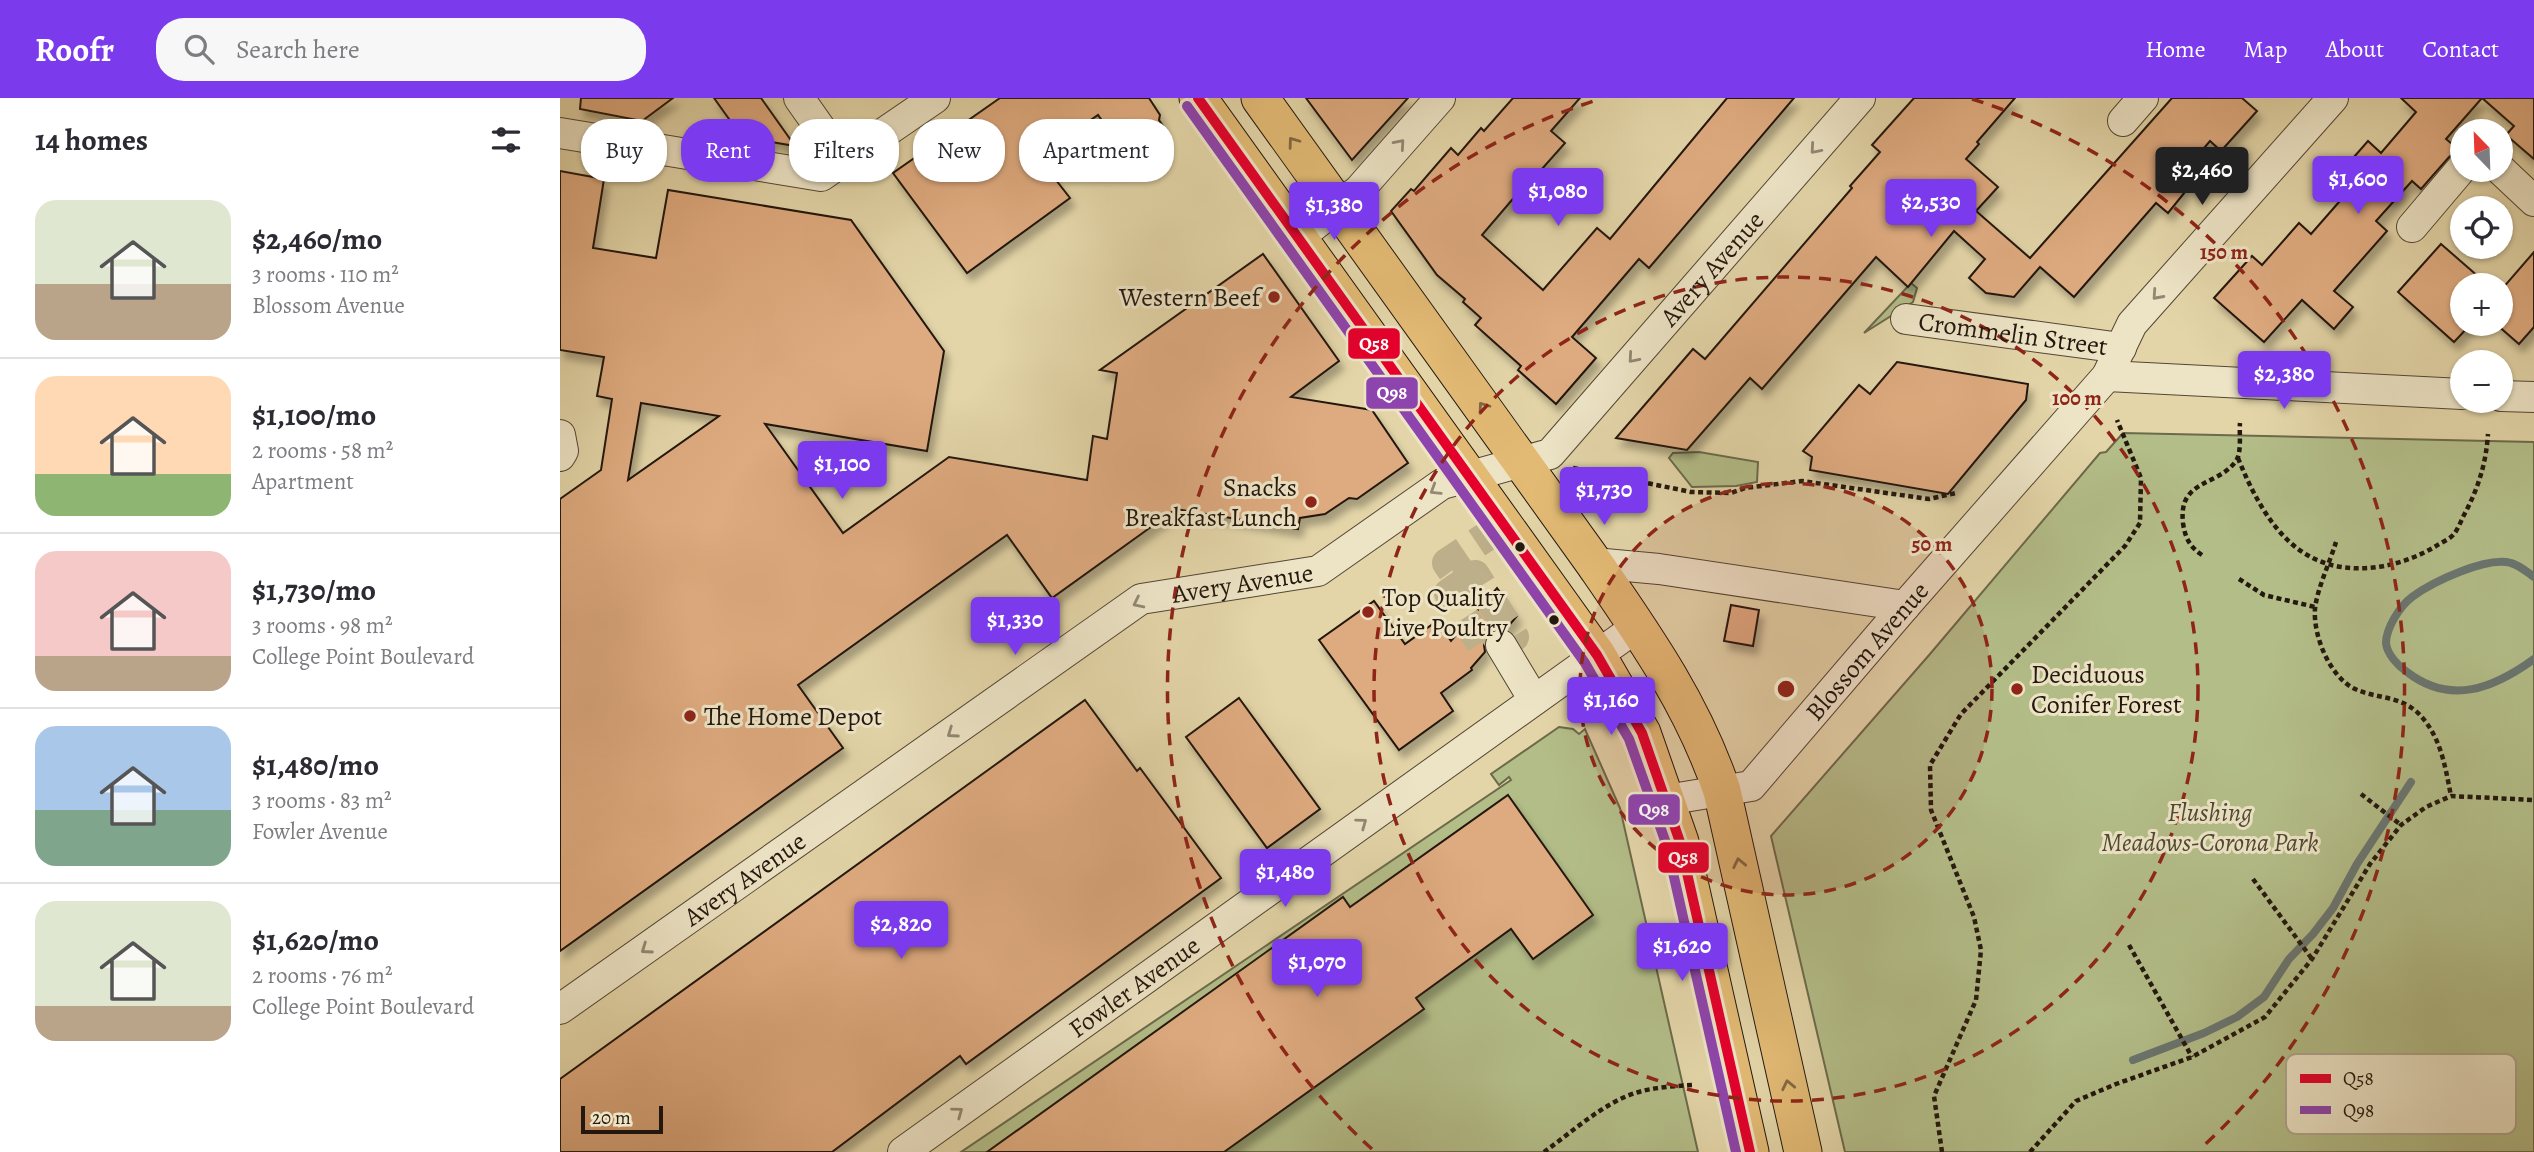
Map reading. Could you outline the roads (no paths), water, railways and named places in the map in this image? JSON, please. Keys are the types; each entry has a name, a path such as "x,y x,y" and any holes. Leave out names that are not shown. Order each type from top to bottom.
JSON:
{"main road":[{"path":"1198,98 1597,655 1642,733 1680,842 1750,1152"},
{"path":"1260,98 1594,563 1638,626 1693,717 1711,757 1722,791 1802,1152"}],"street":[{"path":"799,98 814,119"},
{"path":"899,123 935,98"},
{"path":"1298,237 1359,190 1440,98"},
{"name":"Avery Avenue","path":"560,1009 1141,599 1318,571 1442,484 1550,454 1860,98"},
{"path":"2123,121 2143,98"},
{"name":"Blossom Avenue","path":"1666,800 1751,786 2107,376 2132,324 2333,98"},
{"path":"560,133 789,171"},
{"path":"2513,181 2534,201"},
{"path":"2412,227 2450,182"},
{"name":"Crommelin Street","path":"1906,319 2121,348"},
{"name":"Crommelin Street","path":"2107,376 2450,393"},
{"path":"2513,396 2534,397"},
{"path":"560,435 563,452 560,456"},
{"path":"1594,563 1659,569 1905,606"},
{"name":"Fowler Avenue","path":"903,1152 1638,626"},
{"path":"1501,645 1534,700"}],"waterway":[{"path":"2534,577 2517,565 2501,562 2474,567 2446,578 2421,591 2403,606 2391,624 2386,643 2393,659 2407,672 2423,682 2456,690 2488,685 2534,659"},
{"path":"2133,1060 2204,1033 2237,1017 2264,997 2289,959 2333,908 2357,864 2411,782"}],"tunnel":[{"path":"1462,584 1449,593 1488,654 1514,637 1475,575 1462,584 1447,563 1505,524"}],"place":[{"name":"Western Beef","path":"1274,297"},
{"name":"Snacks Breakfast Lunch","path":"1311,502"},
{"name":"Top Quality Live Poultry","path":"1368,612"},
{"name":"Deciduous Conifer Forest","path":"2017,689"},
{"name":"The Home Depot","path":"690,716"}],"park label":[{"name":"Flushing Meadows-Corona Park","path":"2210,827"}]}
